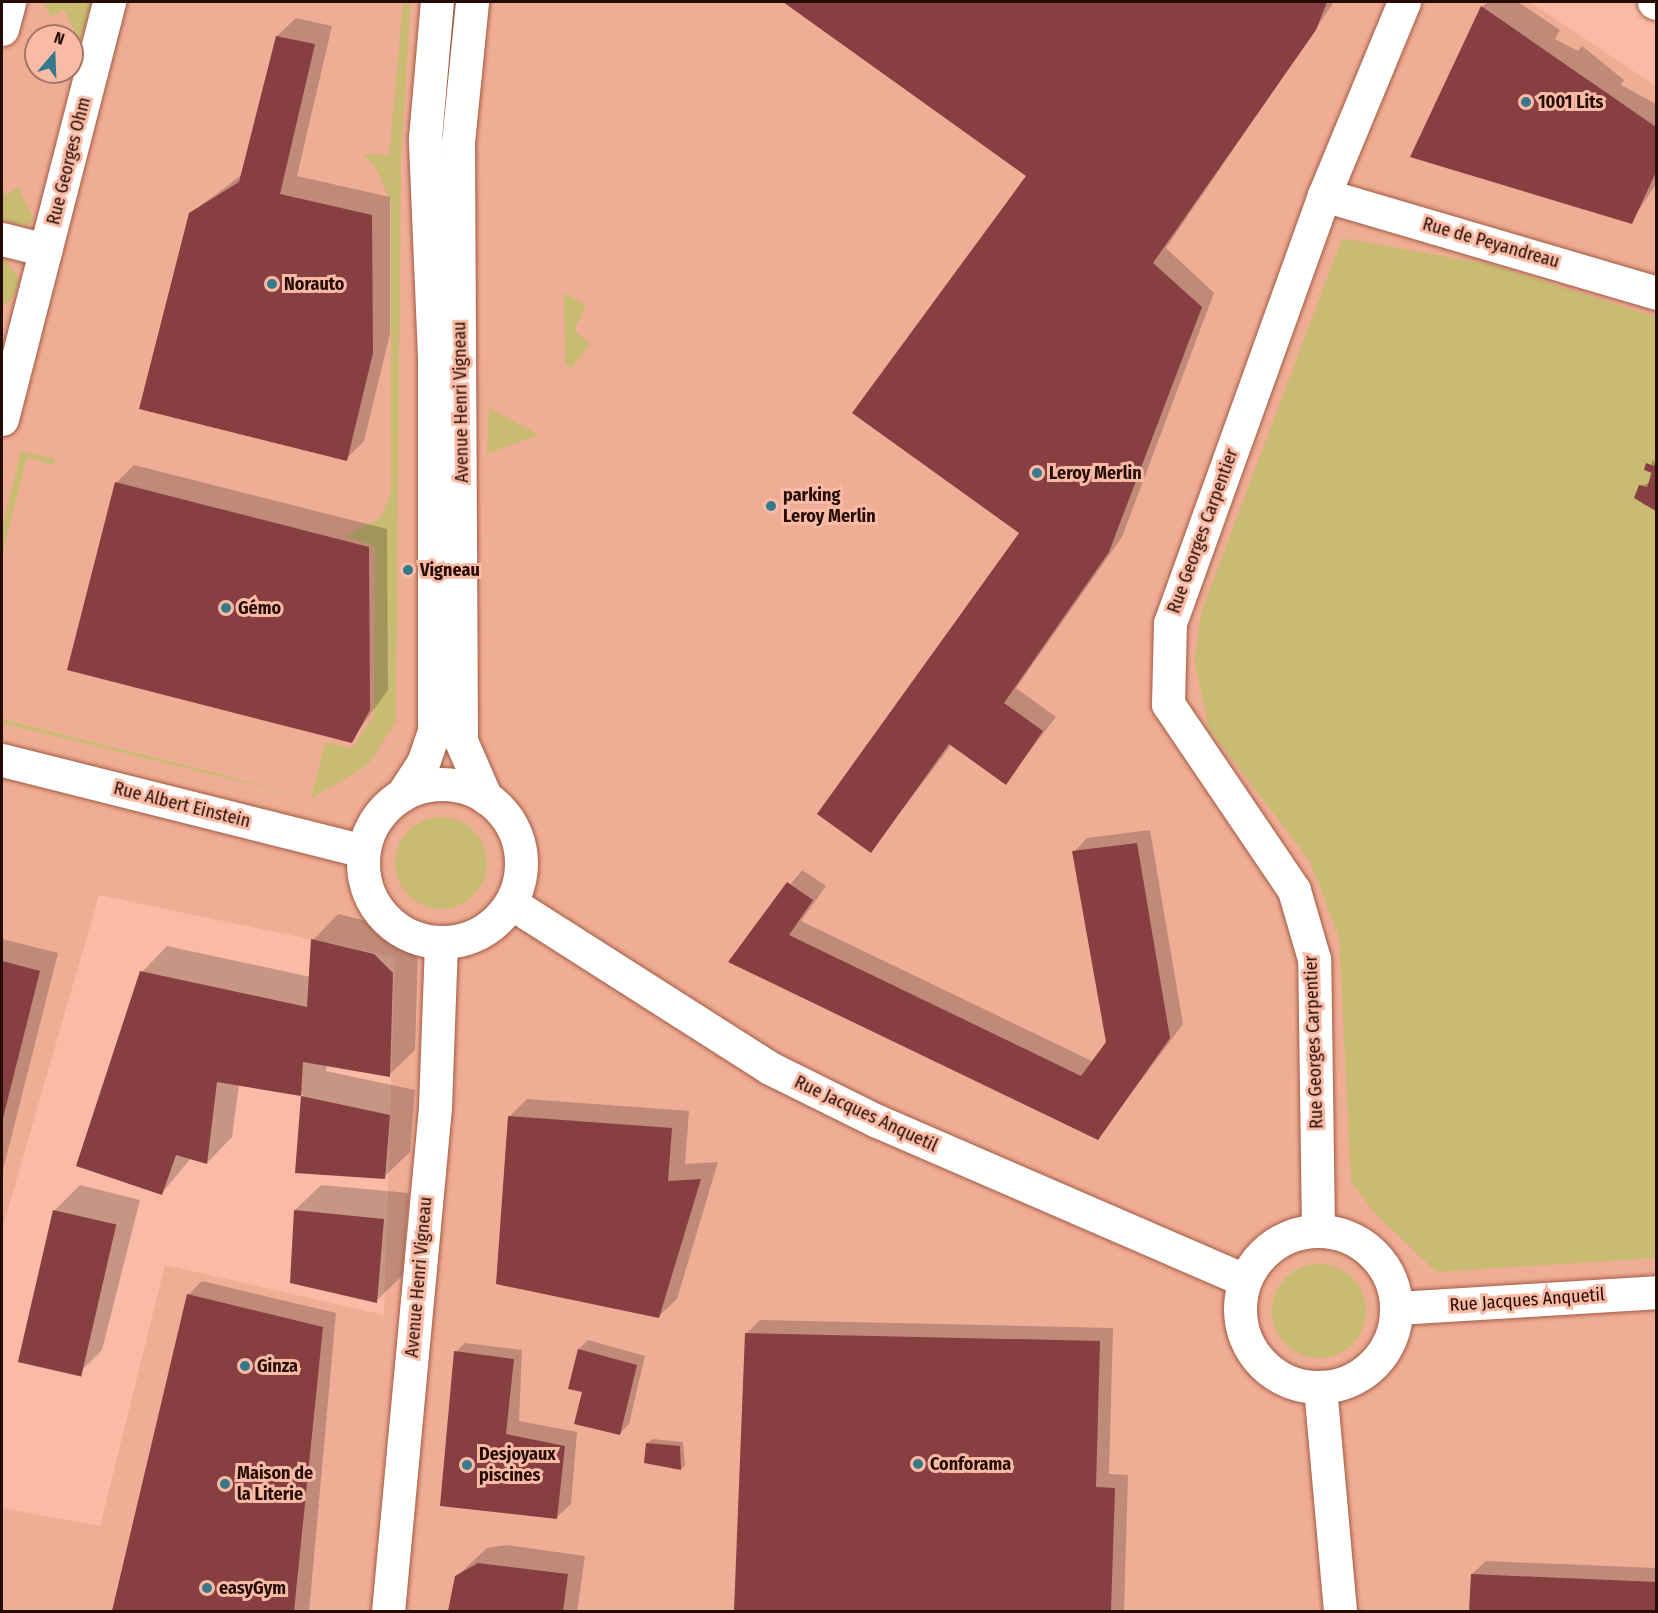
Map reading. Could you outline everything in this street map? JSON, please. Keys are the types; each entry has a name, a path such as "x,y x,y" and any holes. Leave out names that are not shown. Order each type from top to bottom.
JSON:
{"street":[{"path":"2,30 9,2"},
{"name":"Rue Georges Ohm","path":"2,418 12,335 46,250 109,2"},
{"name":"Avenue Henri Vigneau","path":"436,2 425,138 434,357 434,731 423,763 402,795 383,809 363,851 364,878 373,903 391,925 414,938 441,943 482,932 511,903 520,880 516,834 486,798 461,741 458,142 472,2"},
{"name":"Rue Georges Carpentier","path":"1318,1230 1314,958 1294,890 1168,704 1170,623 1324,195 1404,2"},
{"name":"Rue de Peyandreau","path":"1324,195 1656,293"},
{"name":"Rue Georges Ohm","path":"2,239 46,250"},
{"name":"Rue Albert Einstein","path":"2,760 363,851"},
{"name":"Avenue Henri Vigneau","path":"402,795 445,784 486,798"},
{"name":"Rue Jacques Anquetil","path":"511,903 770,1068 877,1122 1245,1280"},
{"name":"Avenue Henri Vigneau","path":"388,1611 435,1107 441,943"},
{"path":"1318,1230 1364,1245 1384,1265 1397,1308 1392,1337 1380,1357 1346,1383 1320,1388 1291,1383 1256,1356 1243,1334 1239,1308 1245,1280 1265,1250 1290,1235 1318,1230"},
{"name":"Rue Jacques Anquetil","path":"1397,1308 1656,1292"},
{"path":"1320,1388 1341,1611"}],"shaded area":[{"path":"2,2 1530,2 1656,86 1656,1611 2,1611 2,1508 100,1526 165,1265 384,1315 395,957 99,895 2,1230"},
{"path":"43,2 91,2 84,28 84,24 71,24 64,10 51,17"},
{"path":"403,2 411,2 401,158 396,722 368,765 311,799 325,742 352,748 374,715 375,546 346,536 380,518 391,494 391,204 377,170 363,154 389,155"},
{"path":"18,187 34,219 27,226 2,220 2,188 5,195"},
{"path":"1342,238 1493,265 1656,317 1656,1258 1436,1272 1374,1212 1351,1182 1339,937 1309,860 1209,729 1194,659 1202,610"},
{"path":"2,254 19,279 13,298 2,307"},
{"path":"564,293 586,305 575,330 590,344 572,368 565,364"},
{"path":"489,408 539,435 487,454"},
{"path":"21,451 55,459 54,465 27,458 2,556 2,527"},
{"path":"2,719 220,774 308,798 2,723"},
{"path":"432,817 450,817 467,824 480,837 487,854 487,872 480,889 467,902 450,909 432,909 415,902 402,889 395,872 395,854 402,837 415,824"},
{"path":"1319,1264 1337,1268 1352,1278 1362,1293 1366,1311 1362,1329 1352,1344 1337,1354 1319,1358 1301,1354 1286,1344 1276,1329 1272,1311 1276,1293 1286,1278 1301,1268"}],"building":[{"path":"783,2 1327,2 1316,30 1153,263 1202,307 1109,552 1004,703 1043,731 1006,785 949,744 871,853 817,814 1019,533 852,413 1026,176"},
{"path":"1481,6 1656,127 1656,172 1632,224 1410,157"},
{"name":"Norauto","path":"276,36 315,44 280,194 372,215 373,353 347,461 139,409 189,213 239,182"},
{"path":"1656,460 1656,511 1634,498 1639,485 1647,487 1652,473 1644,470 1646,463 1654,466"},
{"name":"Gémo","path":"115,482 369,547 370,710 352,743 67,670"},
{"path":"1137,843 1170,1038 1098,1140 728,962 787,882 813,900 789,935 1081,1076 1106,1042 1072,851"},
{"path":"311,939 374,954 393,973 390,1077 303,1062 301,1096 217,1082 207,1164 176,1155 162,1195 76,1166 140,971 307,1007"},
{"path":"2,961 40,971 2,1122"},
{"path":"301,1096 390,1115 385,1179 295,1173"},
{"path":"508,1116 672,1128 668,1181 701,1179 659,1318 496,1284"},
{"path":"53,1210 116,1225 81,1377 18,1362"},
{"path":"294,1210 384,1219 377,1303 290,1283"},
{"path":"187,1294 323,1327 294,1611 112,1611"},
{"name":"Conforama","path":"745,1333 1100,1341 1096,1487 1115,1488 1111,1611 734,1611"},
{"path":"578,1349 637,1365 620,1435 574,1424 582,1392 568,1389"},
{"path":"454,1351 514,1359 506,1434 565,1446 557,1519 440,1506"},
{"path":"646,1443 680,1446 681,1470 644,1463"},
{"path":"478,1563 568,1574 563,1611 448,1611 455,1576"},
{"path":"1471,1574 1656,1582 1656,1611 1469,1611"}],"place":[{"name":"1001 Lits","path":"1526,102"},
{"name":"Norauto","path":"272,284"},
{"name":"Leroy Merlin","path":"1037,473"},
{"name":"parking Leroy Merlin","path":"771,506"},
{"name":"Vigneau","path":"408,570"},
{"name":"Gémo","path":"226,608"},
{"name":"Ginza","path":"245,1366"},
{"name":"Conforama","path":"918,1464"},
{"name":"Desjoyaux piscines","path":"467,1465"},
{"name":"Maison de la Literie","path":"225,1484"},
{"name":"easyGym","path":"207,1588"}]}
